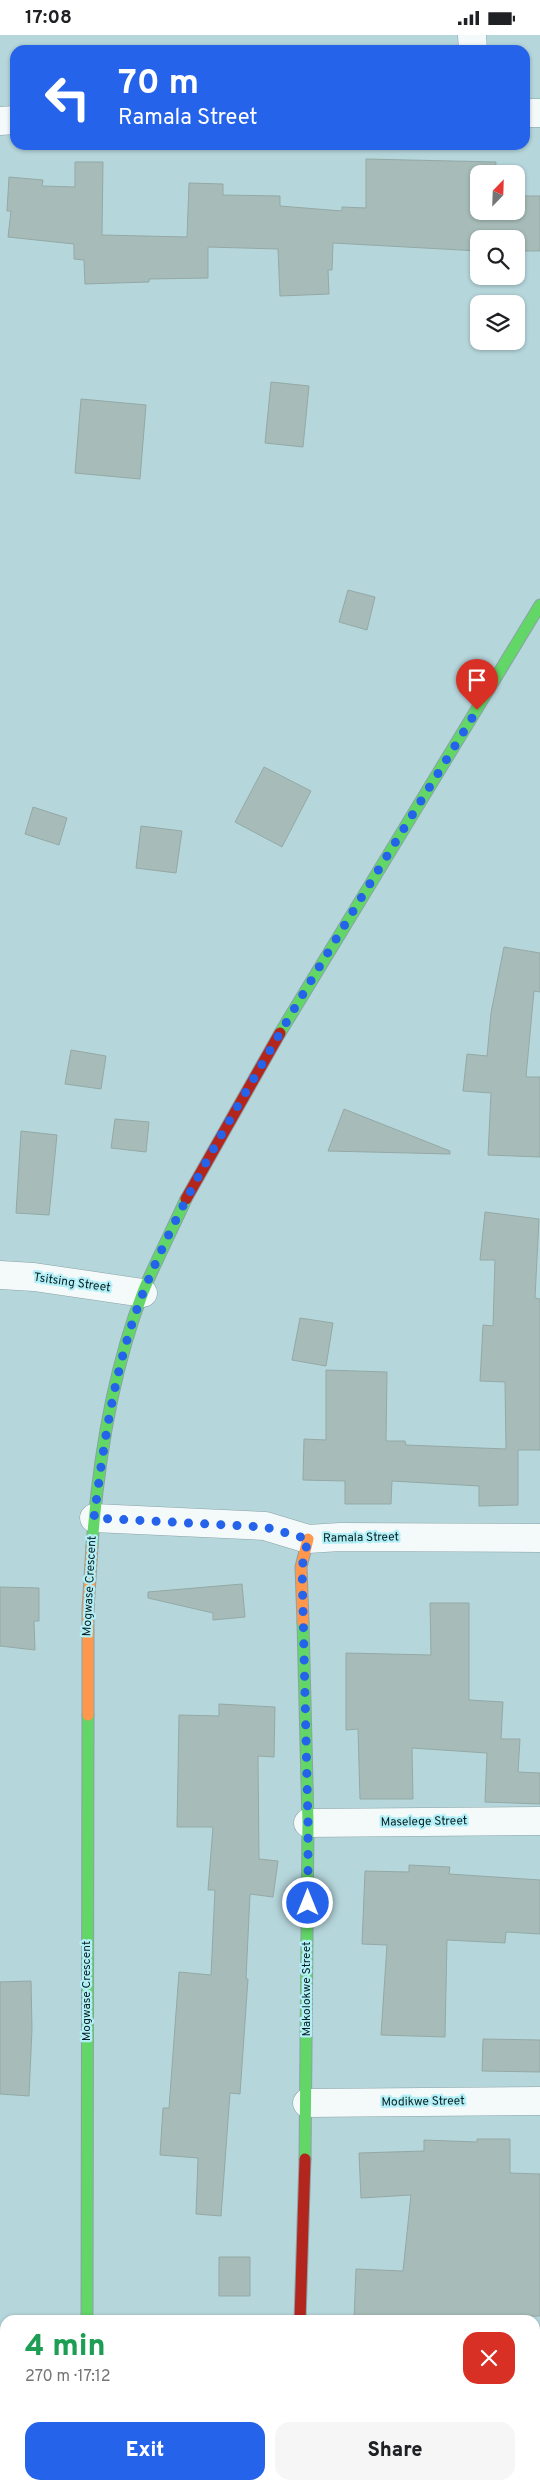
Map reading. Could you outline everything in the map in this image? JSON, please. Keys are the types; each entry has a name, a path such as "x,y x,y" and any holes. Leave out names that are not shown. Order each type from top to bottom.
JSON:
{"street":[{"name":"Mogwase Crescent","path":"87,2315 88,1611 94,1518 105,1438 123,1357 143,1293 188,1194 302,996 540,605"},
{"name":"Tsitsing Street","path":"0,1275 34,1277 143,1293"},
{"name":"Ramala Street","path":"94,1518 265,1527 308,1539 340,1537 540,1538"},
{"name":"Makolokwe Street","path":"300,2315 307,2103 308,1823 302,1567 308,1539"},
{"name":"Maselege Street","path":"308,1823 540,1821"},
{"name":"Modikwe Street","path":"307,2103 540,2101"}],"building":[{"path":"366,159 496,162 496,165 470,165 470,220 525,220 525,196 540,196 540,251 525,251 525,230 470,230 470,251 333,243 332,270 328,270 329,294 280,296 278,249 208,247 208,278 149,279 149,282 85,284 84,260 74,259 74,244 8,237 11,211 7,211 9,177 43,180 42,186 75,187 75,162 103,162 102,235 187,237 189,183 223,184 223,195 280,196 280,206 342,211 342,207 366,208"},
{"path":"271,382 309,386 303,447 265,443"},
{"path":"81,399 146,405 140,479 75,473"},
{"path":"348,590 375,597 367,630 339,622"},
{"path":"264,767 311,791 282,847 235,822"},
{"path":"33,807 67,818 59,845 25,834"},
{"path":"141,826 182,831 176,873 136,868"},
{"path":"504,947 540,953 540,992 534,991 526,1077 540,1077 540,1157 488,1155 491,1093 463,1091 467,1054 487,1056 491,1013"},
{"path":"71,1050 106,1056 101,1089 65,1084"},
{"path":"344,1109 450,1151 450,1154 328,1151"},
{"path":"115,1119 149,1122 146,1152 111,1148"},
{"path":"21,1131 57,1135 49,1215 16,1213"},
{"path":"485,1212 539,1219 535,1298 540,1299 540,1450 518,1450 518,1505 479,1506 479,1486 392,1481 391,1504 345,1504 345,1481 303,1480 304,1439 326,1440 326,1370 387,1372 386,1441 405,1441 406,1445 506,1449 505,1382 480,1381 483,1325 493,1326 495,1260 480,1260"},
{"path":"300,1318 333,1323 326,1366 292,1360"},
{"path":"242,1584 245,1617 213,1620 213,1613 148,1598 148,1592"},
{"path":"0,1587 39,1588 39,1621 34,1621 35,1650 0,1646"},
{"path":"430,1603 469,1603 469,1700 503,1702 501,1739 520,1739 518,1772 540,1773 540,1804 485,1802 487,1753 412,1748 413,1799 360,1799 358,1729 346,1730 346,1653 431,1655"},
{"path":"219,1704 275,1707 274,1757 258,1756 259,1859 278,1861 273,1897 250,1894 246,1979 248,1979 240,2094 230,2093 221,2216 196,2214 198,2158 160,2155 163,2108 169,2108 179,1972 211,1975 215,1890 208,1890 213,1827 177,1827 179,1715 219,1716"},
{"path":"409,1865 450,1867 449,1874 540,1880 540,1934 506,1932 505,1943 447,1940 445,2037 381,2035 387,1945 362,1944 365,1871 409,1872"},
{"path":"31,1981 32,2029 29,2096 0,2094 0,1982"},
{"path":"483,2039 540,2040 540,2072 482,2071"},
{"path":"477,2139 510,2139 510,2173 540,2174 540,2315 354,2315 356,2269 403,2271 411,2195 361,2198 359,2153 424,2151 424,2140 477,2142"},
{"path":"219,2257 250,2257 250,2296 219,2296"}],"traffic: fast":[{"path":"280,1033 540,605"},
{"path":"92,1546 98,1482 108,1417 123,1353 143,1292 186,1199"},
{"path":"303,1622 308,1823 305,2159"},
{"path":"87,2315 88,1715"}],"traffic: slow":[{"path":"303,1622 301,1567 308,1539"},
{"path":"88,1715 88,1610 92,1546"}],"traffic: jam":[{"path":"186,1199 280,1033"},
{"path":"300,2315 305,2159"}],"route":[{"path":"308,1903 302,1567 308,1539 265,1527 94,1518 105,1438 123,1357 143,1293 188,1194 302,996 477,710"}]}
